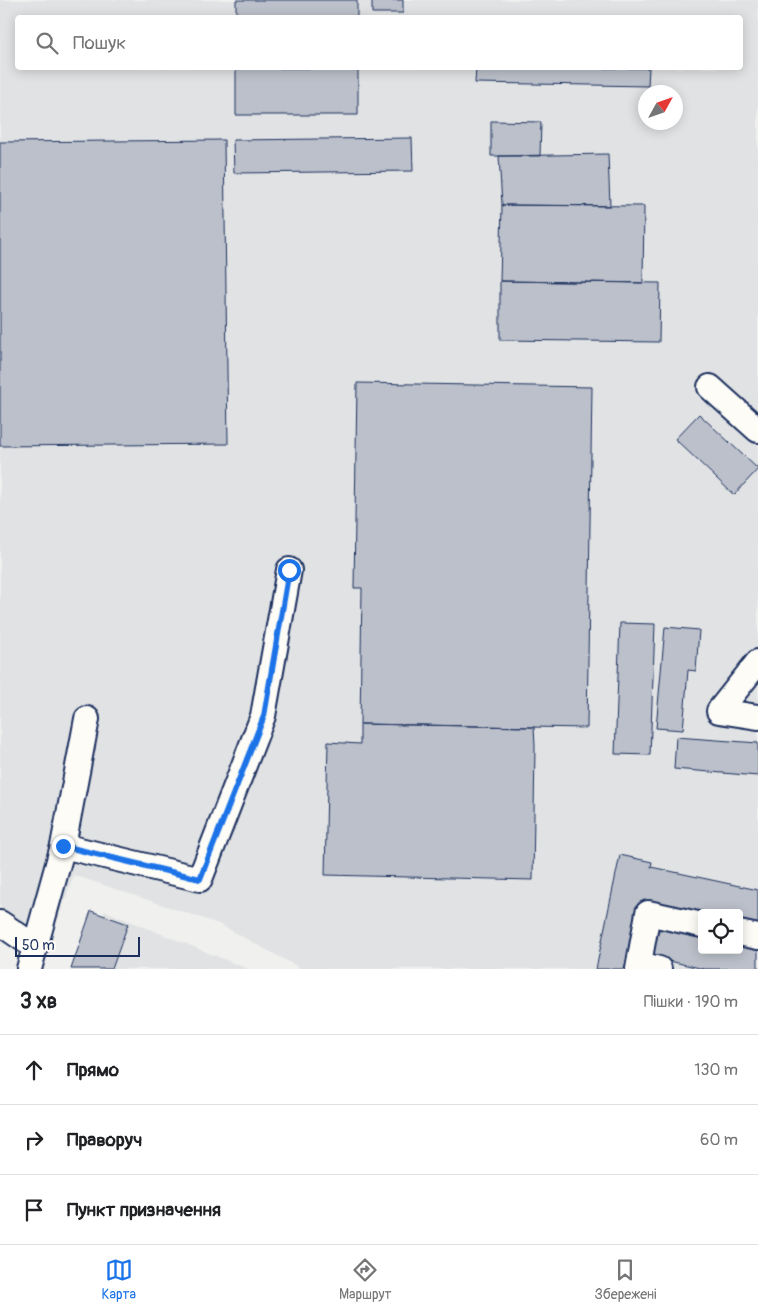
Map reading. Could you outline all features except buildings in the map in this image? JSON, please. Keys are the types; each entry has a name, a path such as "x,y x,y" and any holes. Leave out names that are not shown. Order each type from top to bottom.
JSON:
{"street":[{"path":"710,387 758,430"},
{"path":"63,846 200,879 264,716 289,570"},
{"path":"758,662 719,711 758,717"},
{"path":"32,958 63,846 87,719"},
{"path":"645,967 648,913 698,924"},
{"path":"0,923 32,958"},
{"path":"743,934 758,937"}],"shaded area":[{"path":"0,0 758,0 758,969 302,969 219,924 74,875 49,944 0,912"},
{"path":"105,911 248,969 80,969"}],"route":[{"path":"63,846 200,879 264,716 289,570"}]}
